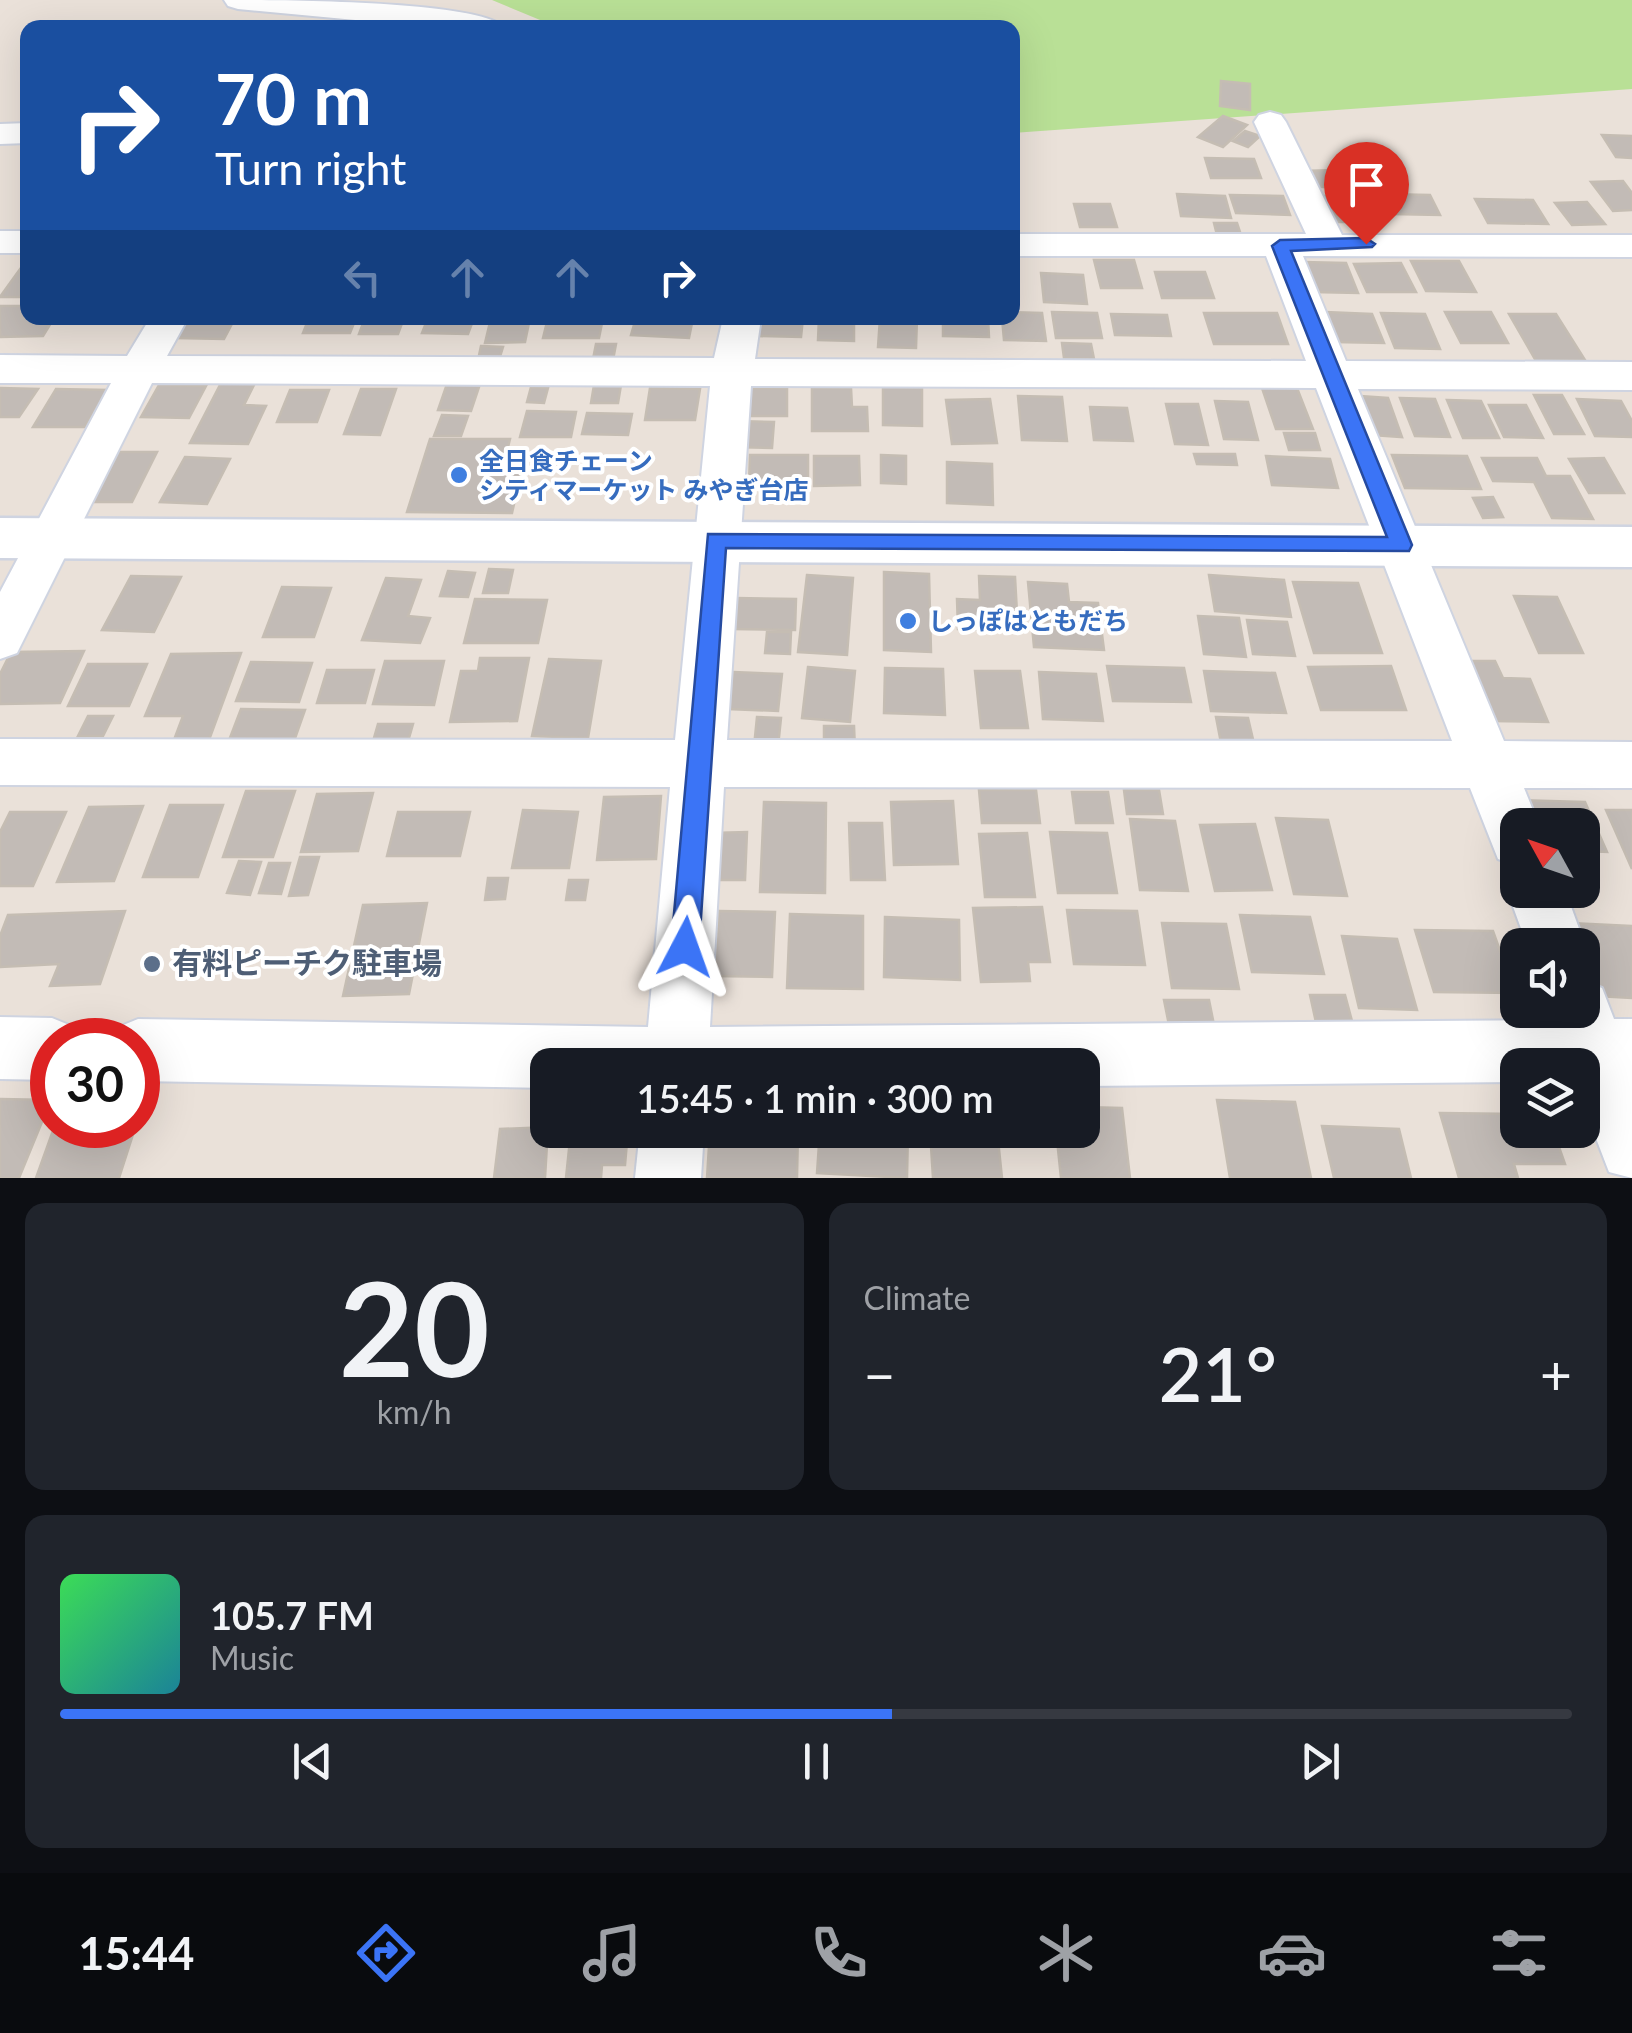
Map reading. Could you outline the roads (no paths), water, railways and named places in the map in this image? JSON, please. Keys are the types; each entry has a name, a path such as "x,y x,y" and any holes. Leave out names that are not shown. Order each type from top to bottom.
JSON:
{"street":[{"path":"238,0 410,13 447,20"},
{"path":"1270,122 1328,244"},
{"path":"1020,244 1632,246"},
{"path":"1280,246 1506,808"},
{"path":"0,639 165,325"},
{"path":"677,1048 716,540 732,372 741,325"},
{"path":"0,369 1632,376"},
{"path":"0,538 1632,547"},
{"path":"0,762 699,760 1632,765"},
{"path":"1100,1050 1602,1036 1632,1149"},
{"path":"0,1048 30,1049"},
{"path":"160,1050 530,1059"},
{"path":"668,1178 670,1148"}],"place":[{"name":"全日食チェーン シティマーケット みやぎ台店","path":"459,475"},
{"name":"しっぽはともだち","path":"908,621"},
{"name":"有料ピーチク駐車場","path":"152,964"}]}
